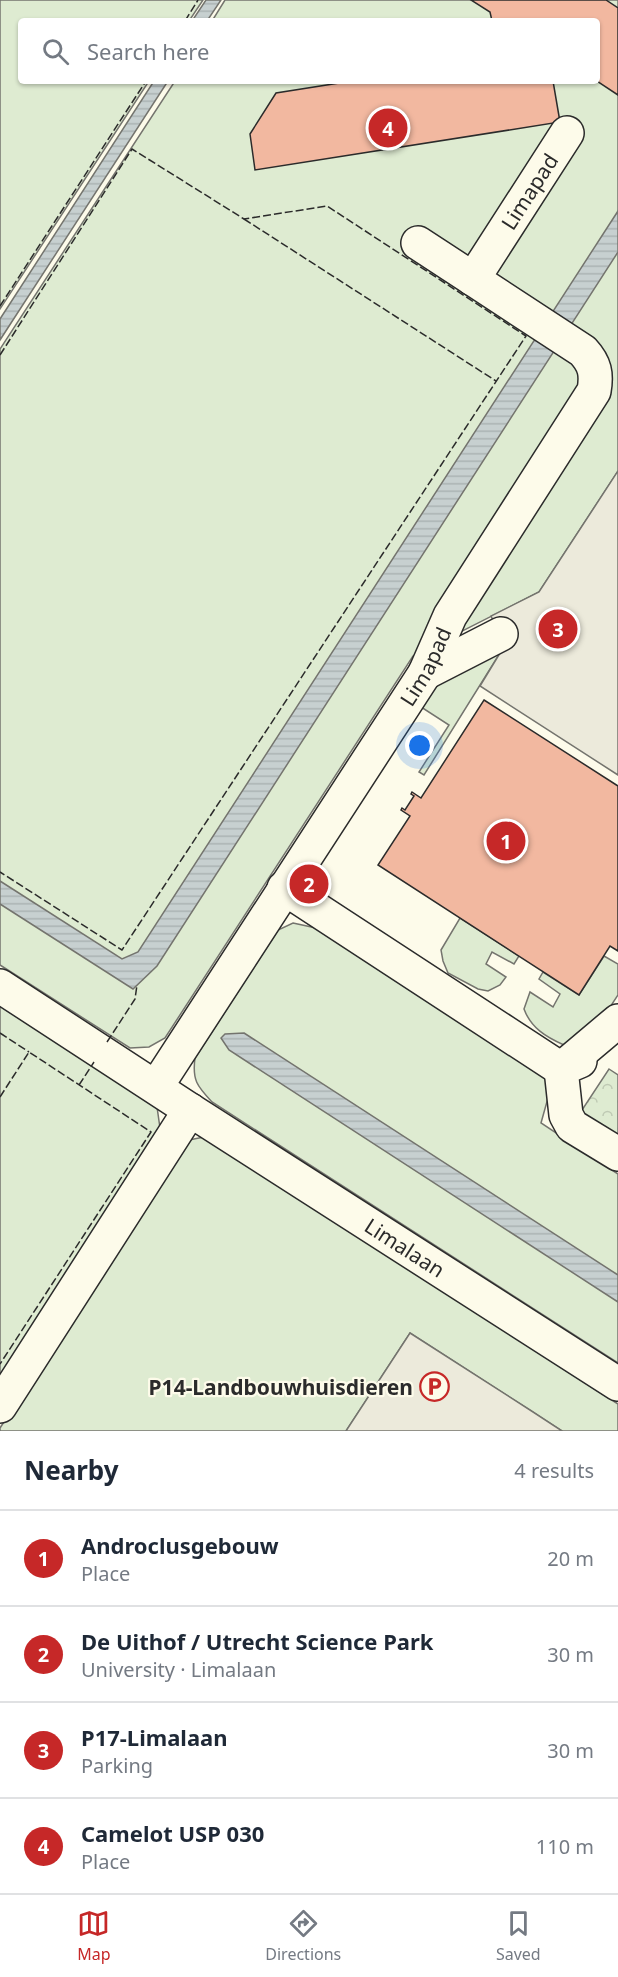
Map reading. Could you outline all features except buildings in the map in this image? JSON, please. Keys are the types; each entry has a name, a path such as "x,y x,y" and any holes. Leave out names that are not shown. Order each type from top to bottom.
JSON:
{"street":[{"name":"Limapad","path":"473,279 567,133"},
{"name":"Limapad","path":"156,1087 424,673 450,616 594,391 596,370 592,360 583,351 418,243"},
{"path":"424,673 501,634"},
{"path":"284,888 561,1069"},
{"name":"Limalaan","path":"0,986 618,1384"},
{"path":"561,1069 618,1021"},
{"path":"561,1069 618,1046"},
{"path":"561,1069 566,1115 572,1126 618,1154"},
{"path":"0,1406 190,1110"}],"green space":[{"path":"0,0 203,0 191,18 18,18 18,84 147,84 0,309"},
{"path":"225,0 618,0 618,471 539,592 413,656 165,1038 149,1047 130,1048 0,965 0,349 173,84 600,84 600,18 214,18"},
{"path":"505,645 424,775 419,772 449,725 421,707 441,676"},
{"path":"460,918 519,956 514,964 492,952 486,964 506,977 500,985 488,991 478,989 448,973 443,961 441,950"},
{"path":"293,923 316,928 546,1077 548,1098 541,1123 618,1174 618,1363 212,1102 203,1091 195,1077 195,1058 278,930"},
{"path":"604,956 618,964 618,995 593,1033 564,1045 540,1031 531,1022 524,1009 530,992 553,1007 560,994 539,979 543,972 579,995"},
{"path":"0,1006 157,1107 160,1128 0,1379"},
{"path":"609,1069 618,1075 618,1137 580,1113"},
{"path":"204,1137 618,1404 618,1431 562,1431 410,1333 346,1431 0,1431 179,1152 189,1140"}],"shaded area":[{"path":"206,0 221,0 209,18 194,18"},
{"path":"152,84 166,84 0,340 0,319"},
{"path":"618,211 618,252 157,966 133,989 0,904 0,881 122,959 138,952"},
{"path":"618,471 618,775 480,686 505,645 491,616 539,592"},
{"path":"244,1033 618,1275 618,1302 229,1050 221,1038 225,1034"},
{"name":"P14-Landbouwhuisdieren","path":"410,1333 530,1410 562,1431 346,1431"}],"fence":[{"path":"187,18 198,0"},
{"path":"0,306 144,84"},
{"path":"0,355 132,149 244,219 327,206 526,336 122,950 0,872"},
{"path":"244,219 496,381"},
{"path":"107,1042 135,999 137,985"},
{"path":"0,1033 29,1052"},
{"path":"0,1097 29,1052 151,1132 0,1364"},
{"path":"79,1085 94,1062"}],"place":[{"name":"Camelot USP 030","path":"388,128"},
{"name":"P17-Limalaan","path":"558,629"},
{"name":"Androclusgebouw","path":"506,841"},
{"name":"De Uithof / Utrecht Science Park","path":"309,884"},
{"name":"P14-Landbouwhuisdieren","path":"434,1387"}]}
